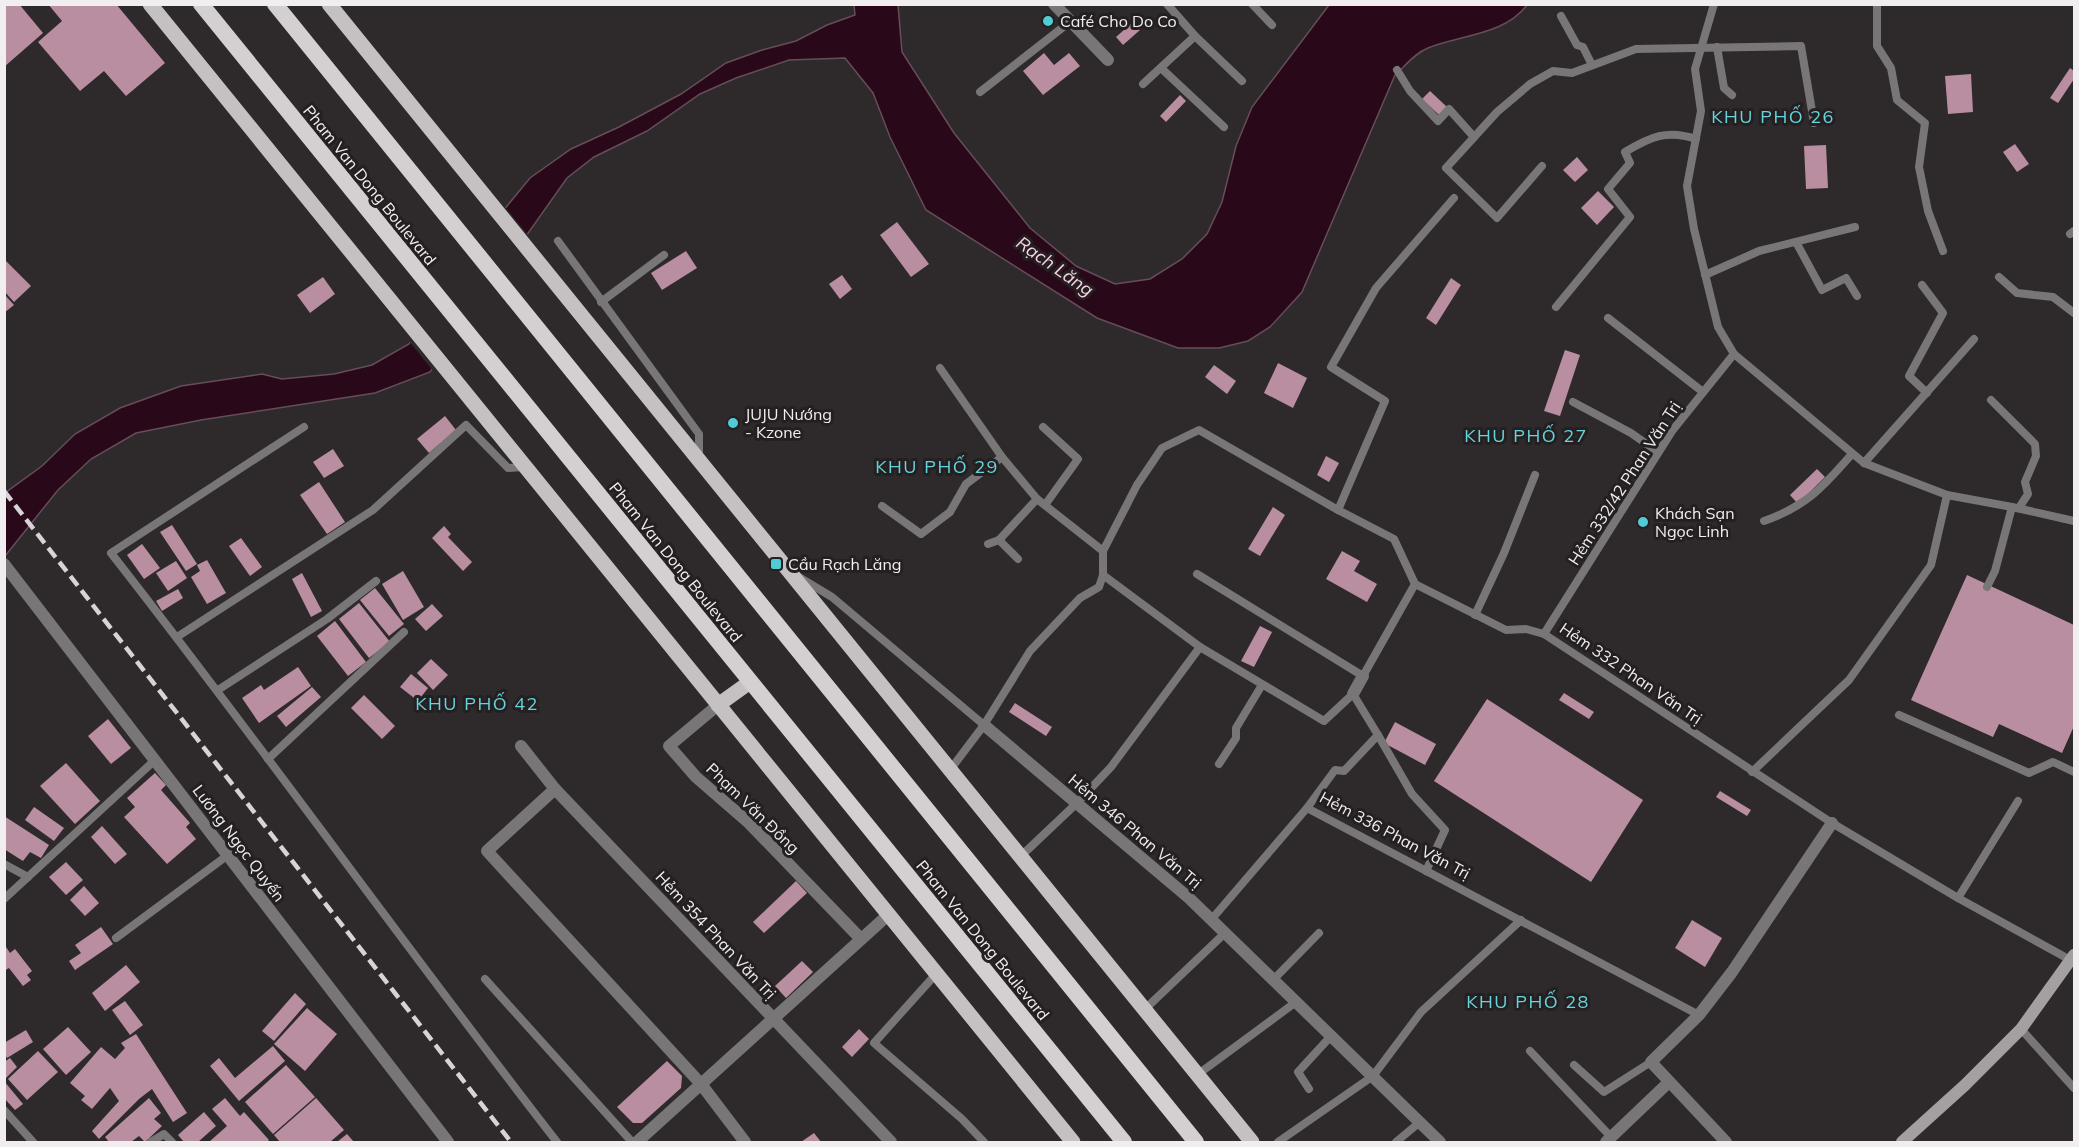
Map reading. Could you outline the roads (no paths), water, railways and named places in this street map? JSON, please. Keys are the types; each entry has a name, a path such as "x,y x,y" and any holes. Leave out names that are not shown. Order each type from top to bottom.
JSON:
{"highway":[{"name":"Pham Van Dong Boulevard","path":"201,4 1124,1143"},
{"path":"274,4 1196,1143"}],"main road":[{"path":"150,4 1073,1143"},
{"path":"329,4 1252,1143"},
{"path":"718,705 750,682"},
{"path":"1905,1142 2021,1029 2073,959"}],"street":[{"path":"1054,4 1108,60"},
{"name":"Lương Ngọc Quyến","path":"8,569 448,1143"},
{"path":"1353,694 1363,676"},
{"name":"Phạm Văn Đồng","path":"718,705 669,746 696,777 748,823 861,939"},
{"name":"Hẻm 346 Phan Văn Trị","path":"984,725 1189,898 1440,1143"},
{"name":"Hẻm 354 Phan Văn Trị","path":"521,746 555,789 891,1143"},
{"path":"555,789 486,851 701,1084 746,1143"},
{"path":"1726,1143 1651,1062 1699,1015 1732,972 1832,823"},
{"path":"637,1143 888,915"},
{"path":"1608,1140 1669,1082"}],"lane":[{"path":"1167,4 1195,36 1242,81"},
{"path":"1252,4 1272,25"},
{"path":"1714,4 1695,69 1701,111 1687,186 1694,228 1718,327 1734,354 1863,463 1947,495 2016,507 2074,521"},
{"path":"1877,4 1876,45 1891,68 1897,100 1925,123 1918,167 1928,211 1943,251"},
{"path":"1562,16 1577,45 1583,47 1592,65"},
{"path":"980,92 1071,21"},
{"path":"1143,84 1195,36"},
{"path":"1542,166 1497,218 1446,168 1497,112 1530,84 1553,71 1572,73 1636,49 1801,46 1814,123"},
{"path":"1717,47 1724,88 1732,95"},
{"path":"1161,68 1224,127"},
{"path":"1397,70 1410,91 1438,121 1449,109 1474,137"},
{"path":"1556,307 1630,217 1608,189 1629,163 1625,153 1646,139 1660,135 1679,133 1696,139"},
{"path":"1338,510 1385,401 1331,367 1376,288 1454,198"},
{"path":"1705,275 1759,252 1855,228"},
{"path":"558,241 699,434 699,460"},
{"path":"1796,242 1822,290 1846,278 1857,296"},
{"path":"601,302 664,255"},
{"path":"2000,277 2017,293 2053,297 2074,313"},
{"path":"1922,285 1943,313 1909,376 1927,393"},
{"path":"1608,318 1703,392"},
{"path":"1863,463 1974,339"},
{"name":"Hẻm 332/42 Phan Văn Trị","path":"1544,634 1672,431 1734,354"},
{"path":"940,368 1002,457 1041,502 1103,551"},
{"path":"1987,586 1995,571 2016,507 2028,494 2025,482 2036,456 2035,444 1991,400"},
{"path":"1573,402 1631,433 1659,452"},
{"path":"177,637 373,510 466,425 508,468 520,462"},
{"path":"304,427 111,553 218,690 556,1143"},
{"path":"988,544 999,540 1041,502 1078,459 1043,427"},
{"path":"950,770 984,725 1030,651 1080,598 1099,587 1103,575 1103,551 1137,485 1161,448 1199,430 1338,510 1394,539 1415,584 1363,676 1197,574"},
{"path":"1764,521 1782,515 1809,500 1852,454"},
{"path":"882,507 921,534 950,512 966,484 1002,457"},
{"path":"1475,615 1504,553 1535,475"},
{"path":"1752,772 1849,680 1931,565 1947,495"},
{"path":"999,540 1018,559"},
{"name":"Hẻm 346 Phan Văn Trị","path":"788,570 832,597 984,725"},
{"path":"1103,575 1200,647 1324,721 1353,694 1412,794 1445,830 1426,871"},
{"path":"218,690 327,619 376,581"},
{"name":"Hẻm 332 Phan Văn Trị","path":"1415,584 1506,630 1526,628 1544,634 1832,823 1958,898 2073,959"},
{"path":"268,759 404,632"},
{"path":"1020,857 1111,767 1200,647"},
{"path":"1219,764 1236,738 1236,728 1262,685"},
{"path":"1899,715 2029,773 2053,762 2074,772"},
{"name":"Hẻm 336 Phan Văn Trị","path":"1378,735 1344,771 1335,770 1307,807 1699,1015"},
{"path":"4,899 155,760"},
{"path":"1958,898 2018,801"},
{"path":"1211,920 1307,807"},
{"path":"116,938 228,855"},
{"path":"4,864 28,877"},
{"path":"1278,1143 1373,1076 1421,1012 1521,920"},
{"path":"1144,1010 1225,933"},
{"path":"1273,980 1319,933"},
{"path":"936,974 874,1043 962,1119 984,1143"},
{"path":"485,979 632,1143"},
{"path":"1197,1075 1296,1002"},
{"path":"2021,1029 2074,1088"},
{"path":"1308,1089 1298,1072 1331,1036"},
{"path":"1530,1052 1608,1140"},
{"path":"1574,1065 1604,1092 1651,1062"},
{"path":"4,1110 33,1143"},
{"path":"1396,1143 1420,1122"},
{"path":"151,1143 164,1134 172,1143"}],"water":[{"name":"Rạch Lăng","path":"854,5 898,5 902,52 954,133 1030,228 1076,266 1115,284 1150,279 1182,259 1207,234 1222,202 1236,146 1252,107 1329,5 1527,5 1507,23 1423,50 1395,75 1302,292 1270,327 1248,341 1219,348 1178,348 1097,318 926,210 890,137 873,93 845,58 789,60 736,78 700,94 647,131 594,157 567,178 430,372 375,393 201,420 136,433 91,459 58,490 5,556 5,493 42,466 75,434 120,408 181,386 262,374 282,379 334,374 372,365 409,344 507,206 530,178 571,149 681,94 726,63 796,41 827,25 855,15"}],"railway":[{"path":"4,491 511,1142"}],"place":[{"name":"Café Cho Do Co","path":"1048,21"},
{"name":"JUJU Nướng - Kzone","path":"733,423"},
{"name":"Khách Sạn Ngọc Linh","path":"1643,522"},
{"name":"Cầu Rạch Lăng","path":"776,564"}],"district":[{"name":"KHU PHỐ 26","path":"1773,116"},
{"name":"KHU PHỐ 27","path":"1526,435"},
{"name":"KHU PHỐ 29","path":"937,466"},
{"name":"KHU PHỐ 42","path":"477,703"},
{"name":"KHU PHỐ 28","path":"1528,1001"}]}
